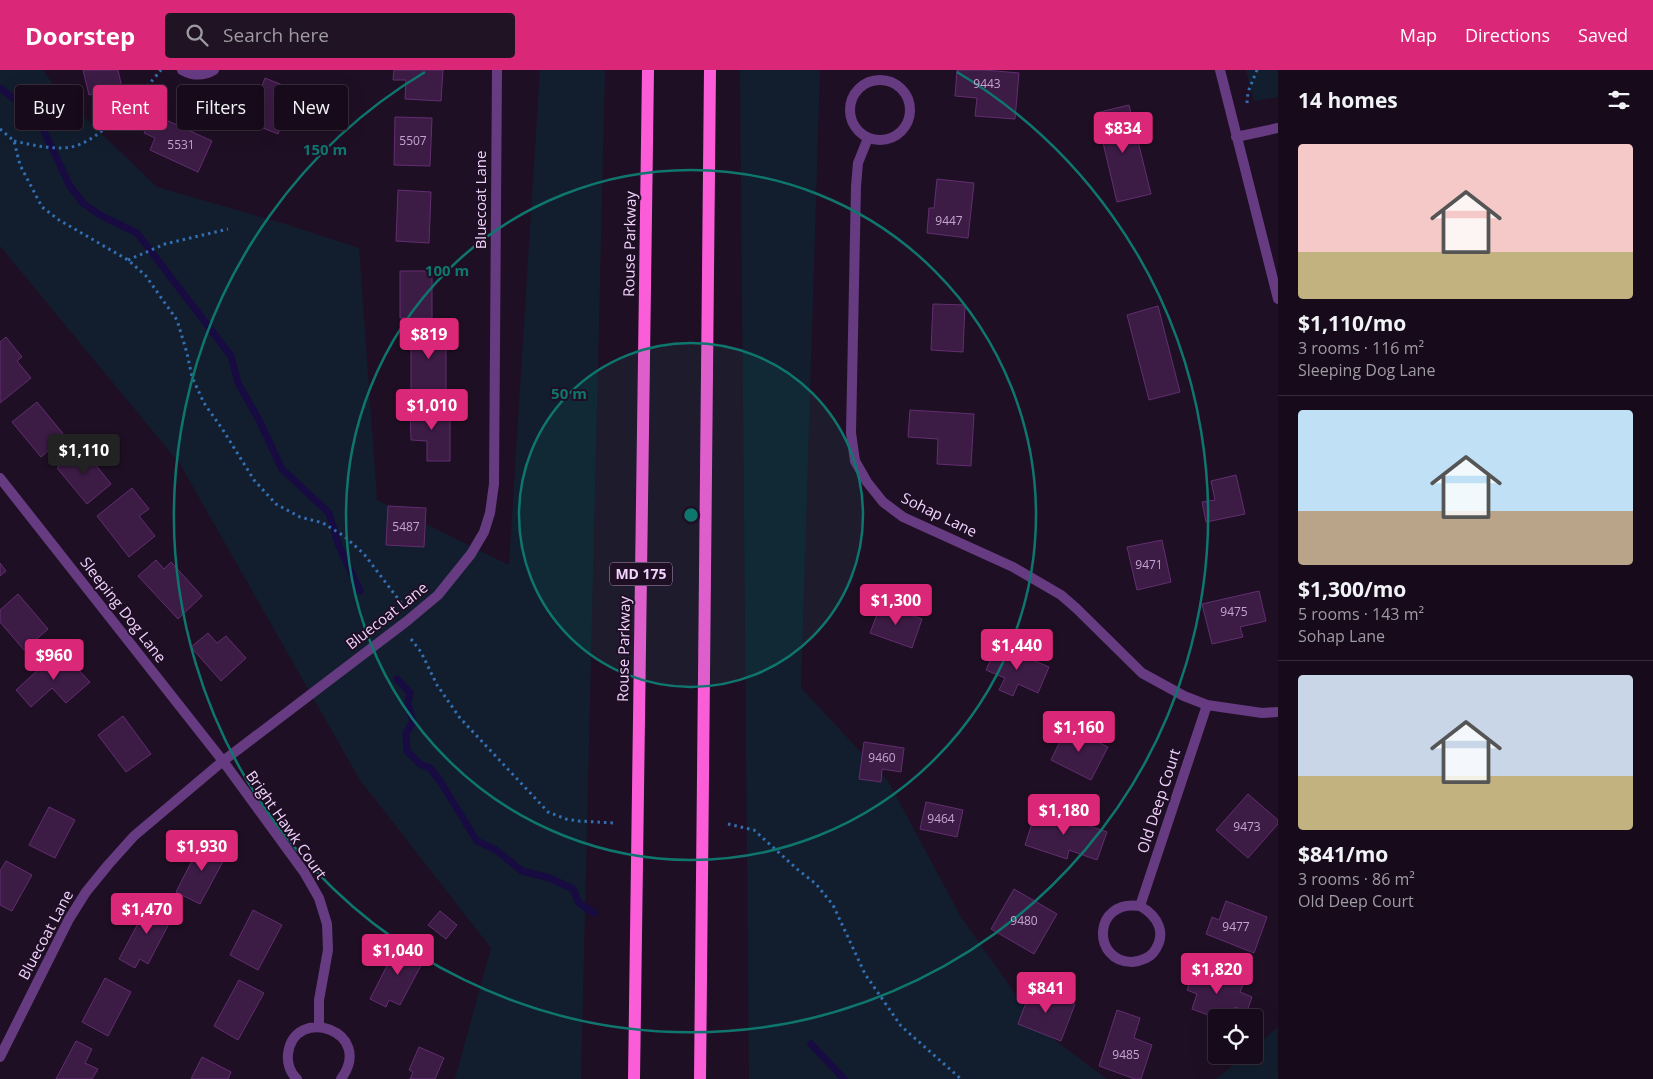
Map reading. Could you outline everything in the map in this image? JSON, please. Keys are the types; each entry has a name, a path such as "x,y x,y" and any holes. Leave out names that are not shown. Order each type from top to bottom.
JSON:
{"main road":[{"name":"Rouse Parkway","path":"634,1079 648,70"},
{"path":"702,1079 710,70"}],"street":[{"path":"182,70 193,75 214,70"},
{"name":"Bluecoat Lane","path":"0,1057 69,919 86,892 134,836 223,761 400,627 438,595 471,554 484,532 490,513 494,484 497,70"},
{"path":"1220,70 1278,299"},
{"path":"874,80 888,81 897,85 906,94 910,110 908,122 902,131 890,138 881,140 868,138 859,132 852,123 851,102 857,90 864,84 874,80"},
{"path":"1236,137 1278,128"},
{"name":"Sohap Lane","path":"868,138 858,163 856,186 851,433 856,461 867,482 882,502 903,517 1013,567 1061,595 1142,673 1184,696 1207,705 1262,713 1278,712"},
{"name":"Sleeping Dog Lane","path":"0,478 223,761"},
{"name":"Old Deep Court","path":"1140,906 1207,705"},
{"name":"Bright Hawk Court","path":"223,761 304,872 319,898 327,924 328,950 319,1000 319,1026"},
{"path":"1130,904 1140,906 1156,918 1160,930 1160,940 1151,954 1145,959 1136,962 1125,962 1116,958 1107,948 1103,940 1103,930 1106,920 1115,910 1130,904"},
{"path":"297,1079 290,1068 289,1049 300,1033 309,1028 319,1026 329,1028 338,1033 345,1041 349,1051 350,1062 341,1079"}],"path":[{"path":"0,129 14,141 34,146 72,147 89,141 111,124 161,70"},
{"path":"14,141 20,165 42,207 59,220 128,260 146,276 177,320 188,353 192,377 204,403 224,430 254,480 276,504 300,517 323,523 344,536 364,554 403,605"},
{"path":"128,260 164,244 228,229"},
{"path":"411,639 421,652 437,685 460,718 548,812 566,819 578,821 615,822"},
{"path":"728,824 754,830 816,884 833,905 865,974 901,1026 961,1079"}],"shaded area":[{"path":"0,70 43,70 53,85 15,85 15,130 83,130 83,116 93,126 93,130 98,130 157,187 282,223 359,248 377,500 509,565 540,70 605,70 581,1079 455,1079 491,948 360,780 180,464 0,246"},
{"path":"740,70 820,70 801,688 888,781 961,917 1041,1030 1107,1079 749,1079"},
{"path":"1246,70 1278,70 1278,97 1254,101"},
{"path":"1278,1027 1278,1079 1216,1079 1234,1064 1263,1064 1263,1040"}],"building":[{"path":"83,70 118,70 121,85 93,85 93,94 89,95"},
{"path":"394,70 443,70 441,101 405,99 406,80 393,80"},
{"path":"957,70 1019,73 1015,119 975,116 977,98 955,96"},
{"path":"265,78 282,85 274,85 274,130 280,130 278,134 264,128 264,85 262,85"},
{"path":"1129,105 1151,194 1117,202 1096,113"},
{"path":"395,117 432,118 430,166 394,165"},
{"path":"167,120 177,125 177,130 188,130 212,141 198,172 150,150 155,138 144,133 145,130 167,130"},
{"path":"937,179 974,183 968,238 927,233 929,208 934,208"},
{"path":"398,190 431,192 429,243 396,241"},
{"path":"400,271 432,271 432,318 400,318"},
{"path":"933,304 965,305 963,352 931,350"},
{"path":"1158,306 1180,392 1149,400 1127,315"},
{"path":"446,329 446,390 411,390 411,330"},
{"path":"6,337 22,357 17,361 31,378 0,403 0,342"},
{"path":"37,402 65,436 41,457 12,422"},
{"path":"410,408 450,408 450,461 427,461 427,441 411,440"},
{"path":"910,410 974,414 971,466 937,464 938,439 908,437"},
{"path":"82,448 111,484 87,504 57,468"},
{"path":"1236,475 1245,514 1206,522 1202,502 1215,500 1211,481"},
{"path":"132,488 149,509 139,516 155,536 129,557 97,516"},
{"path":"388,506 426,508 424,547 386,545"},
{"path":"1162,540 1171,582 1137,590 1127,547"},
{"path":"156,560 164,569 171,562 202,596 178,619 138,576"},
{"path":"0,563 6,571 0,576"},
{"path":"1259,591 1266,621 1240,627 1243,637 1212,644 1202,604"},
{"path":"18,594 48,629 24,650 0,622 0,610"},
{"path":"881,604 922,619 912,648 870,633"},
{"path":"208,633 217,643 226,636 246,658 221,681 191,647"},
{"path":"997,645 1049,667 1038,693 1018,684 1013,696 999,690 1005,678 986,670"},
{"path":"60,650 90,682 66,703 52,688 31,707 16,690"},
{"path":"123,716 151,754 126,772 98,735"},
{"path":"1067,727 1108,747 1091,780 1051,760"},
{"path":"864,742 904,748 901,772 882,769 881,782 859,779"},
{"path":"1248,794 1278,820 1278,824 1248,858 1216,830"},
{"path":"926,802 963,810 957,837 920,829"},
{"path":"49,807 75,820 55,858 29,845"},
{"path":"1037,808 1107,832 1097,860 1069,850 1067,859 1025,845"},
{"path":"203,839 228,852 200,904 176,892"},
{"path":"6,861 32,875 12,911 0,905 0,871"},
{"path":"1014,889 1057,914 1034,954 991,929"},
{"path":"150,901 174,914 148,964 140,959 135,968 119,959"},
{"path":"1226,901 1267,917 1254,953 1206,934 1212,917 1219,920"},
{"path":"253,910 282,925 258,970 230,955"},
{"path":"440,911 457,925 446,939 428,925"},
{"path":"413,946 427,954 400,1005 389,1000 386,1007 370,999 396,948 409,954"},
{"path":"1195,968 1243,985 1240,992 1252,997 1248,1009 1235,1007 1234,1009 1208,1009 1208,1015 1192,1009 1197,994 1187,990"},
{"path":"105,978 131,992 108,1036 82,1022"},
{"path":"239,980 264,993 238,1040 214,1026"},
{"path":"1032,987 1075,1004 1061,1041 1018,1024"},
{"path":"1117,1010 1140,1018 1134,1038 1152,1045 1141,1079 1135,1079 1099,1066"},
{"path":"76,1041 92,1049 85,1063 98,1069 92,1079 56,1079"},
{"path":"419,1047 444,1058 435,1079 410,1079 413,1072 409,1070"},
{"path":"202,1057 231,1072 228,1079 191,1079"}],"waterway":[{"path":"0,88 24,106 42,127 70,186 83,203 100,215 137,233 231,356 238,383 259,420 282,469 329,513 339,546 360,591"},
{"path":"397,679 410,693 408,703 413,722 406,733 407,751 420,764 430,768 477,841 496,850 522,871 550,878 573,889 579,903 594,913"},
{"path":"811,1044 844,1079"}]}
